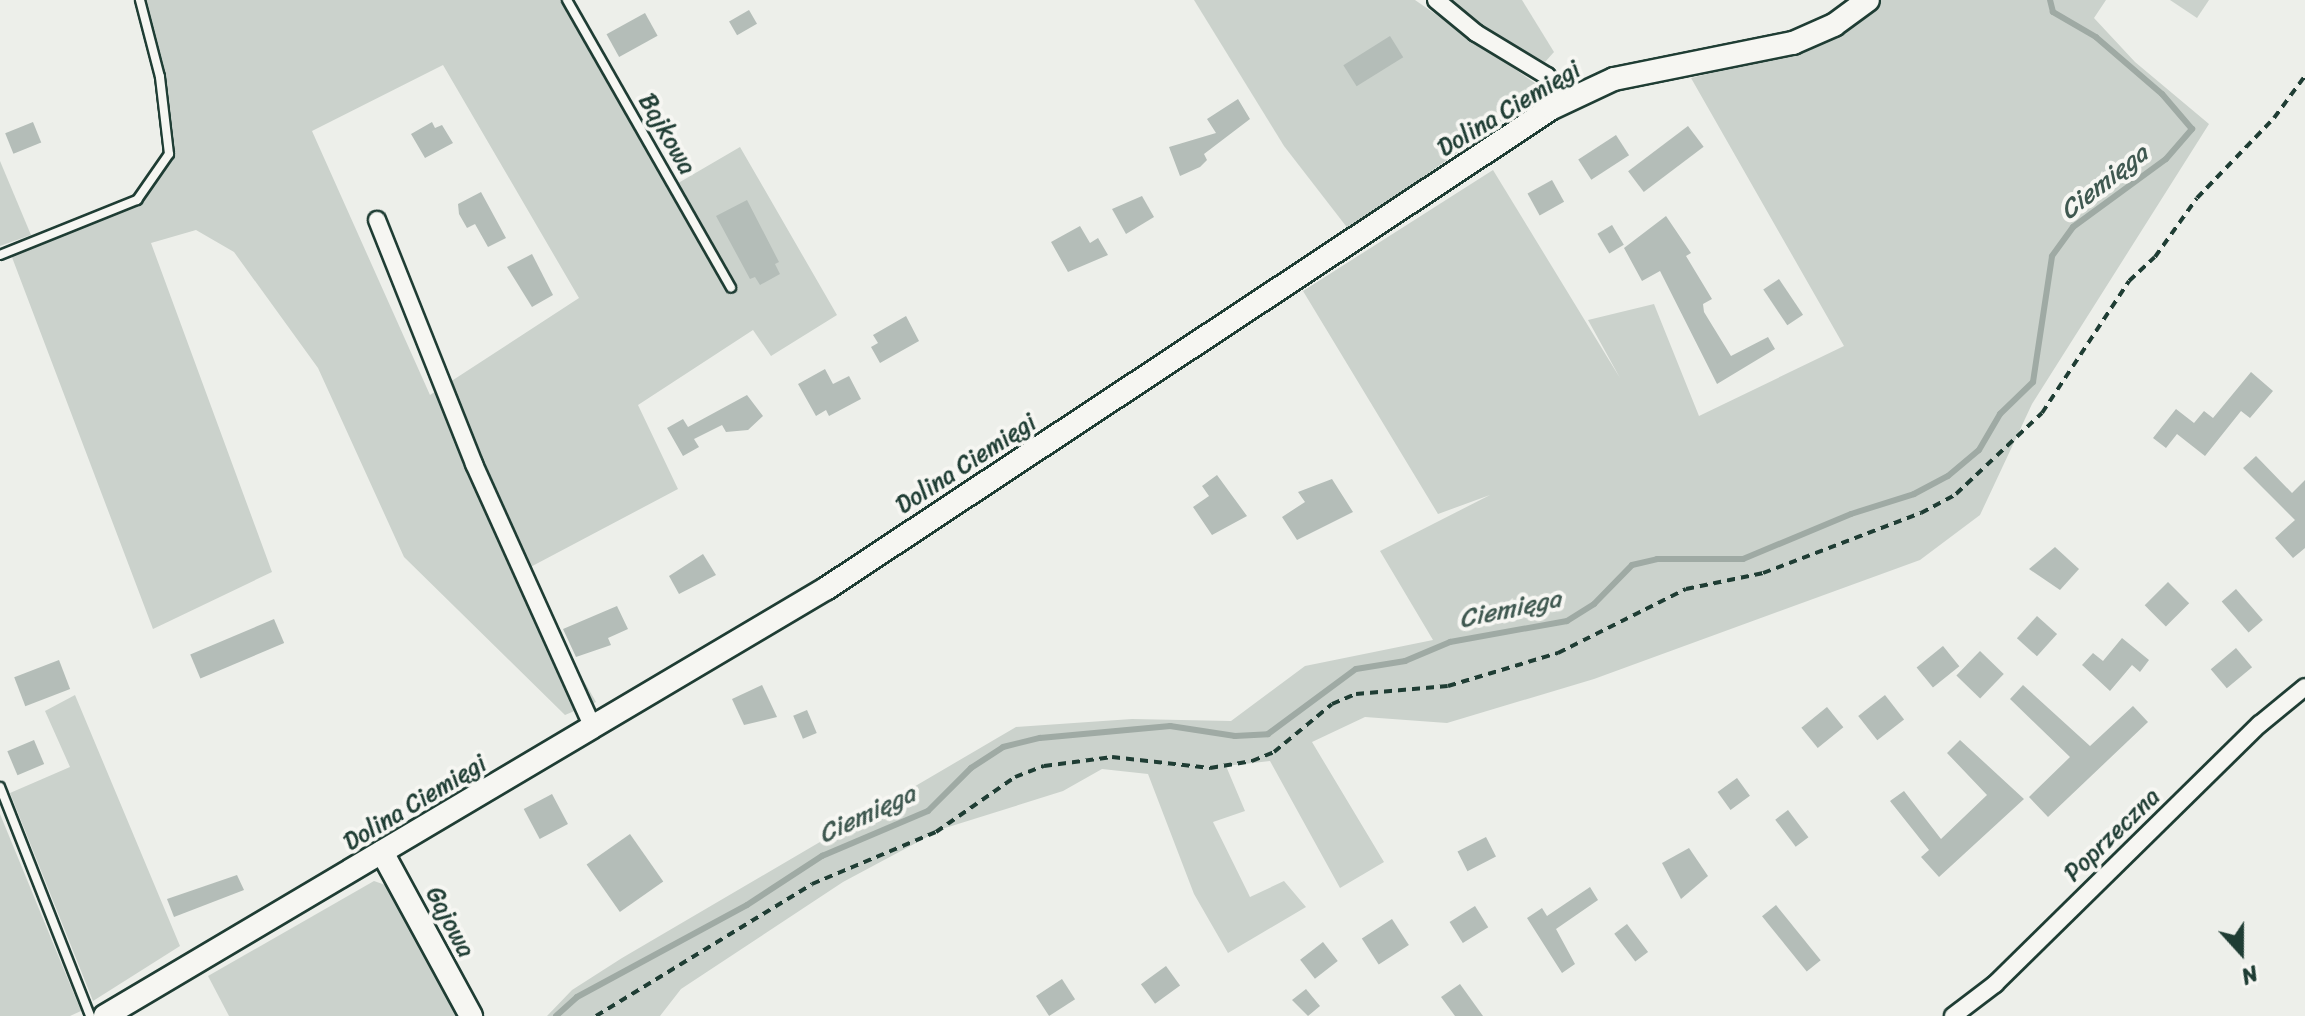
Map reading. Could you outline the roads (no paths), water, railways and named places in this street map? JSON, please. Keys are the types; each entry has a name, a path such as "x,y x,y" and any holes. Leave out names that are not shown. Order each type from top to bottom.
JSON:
{"street":[{"path":"1436,0 1467,27 1547,76 1565,100"},
{"name":"Dolina Ciemięgi","path":"105,1016 220,942 382,852 827,588 1565,100 1614,79 1793,43 1834,25 1868,0"},
{"path":"377,220 474,464 593,728"},
{"name":"Poprzeczna","path":"1953,1016 1995,984 2260,724 2305,687"},
{"name":"Gajowa","path":"382,852 471,1016"}],"lane":[{"path":"0,255 137,200 169,154 160,77 140,0"},
{"name":"Bajkowa","path":"567,0 731,288"},
{"path":"0,787 90,1016"}],"waterway":[{"name":"Ciemięga","path":"556,1016 577,997 747,905 822,856 928,811 971,768 1003,747 1040,738 1170,726 1235,736 1268,734 1356,669 1405,661 1450,642 1567,621 1594,604 1632,565 1657,559 1743,559 1851,514 1914,494 1948,476 1979,450 2000,414 2033,382 2052,256 2073,227 2166,159 2192,129 2162,94 2096,37 2053,12 2050,0"}]}
